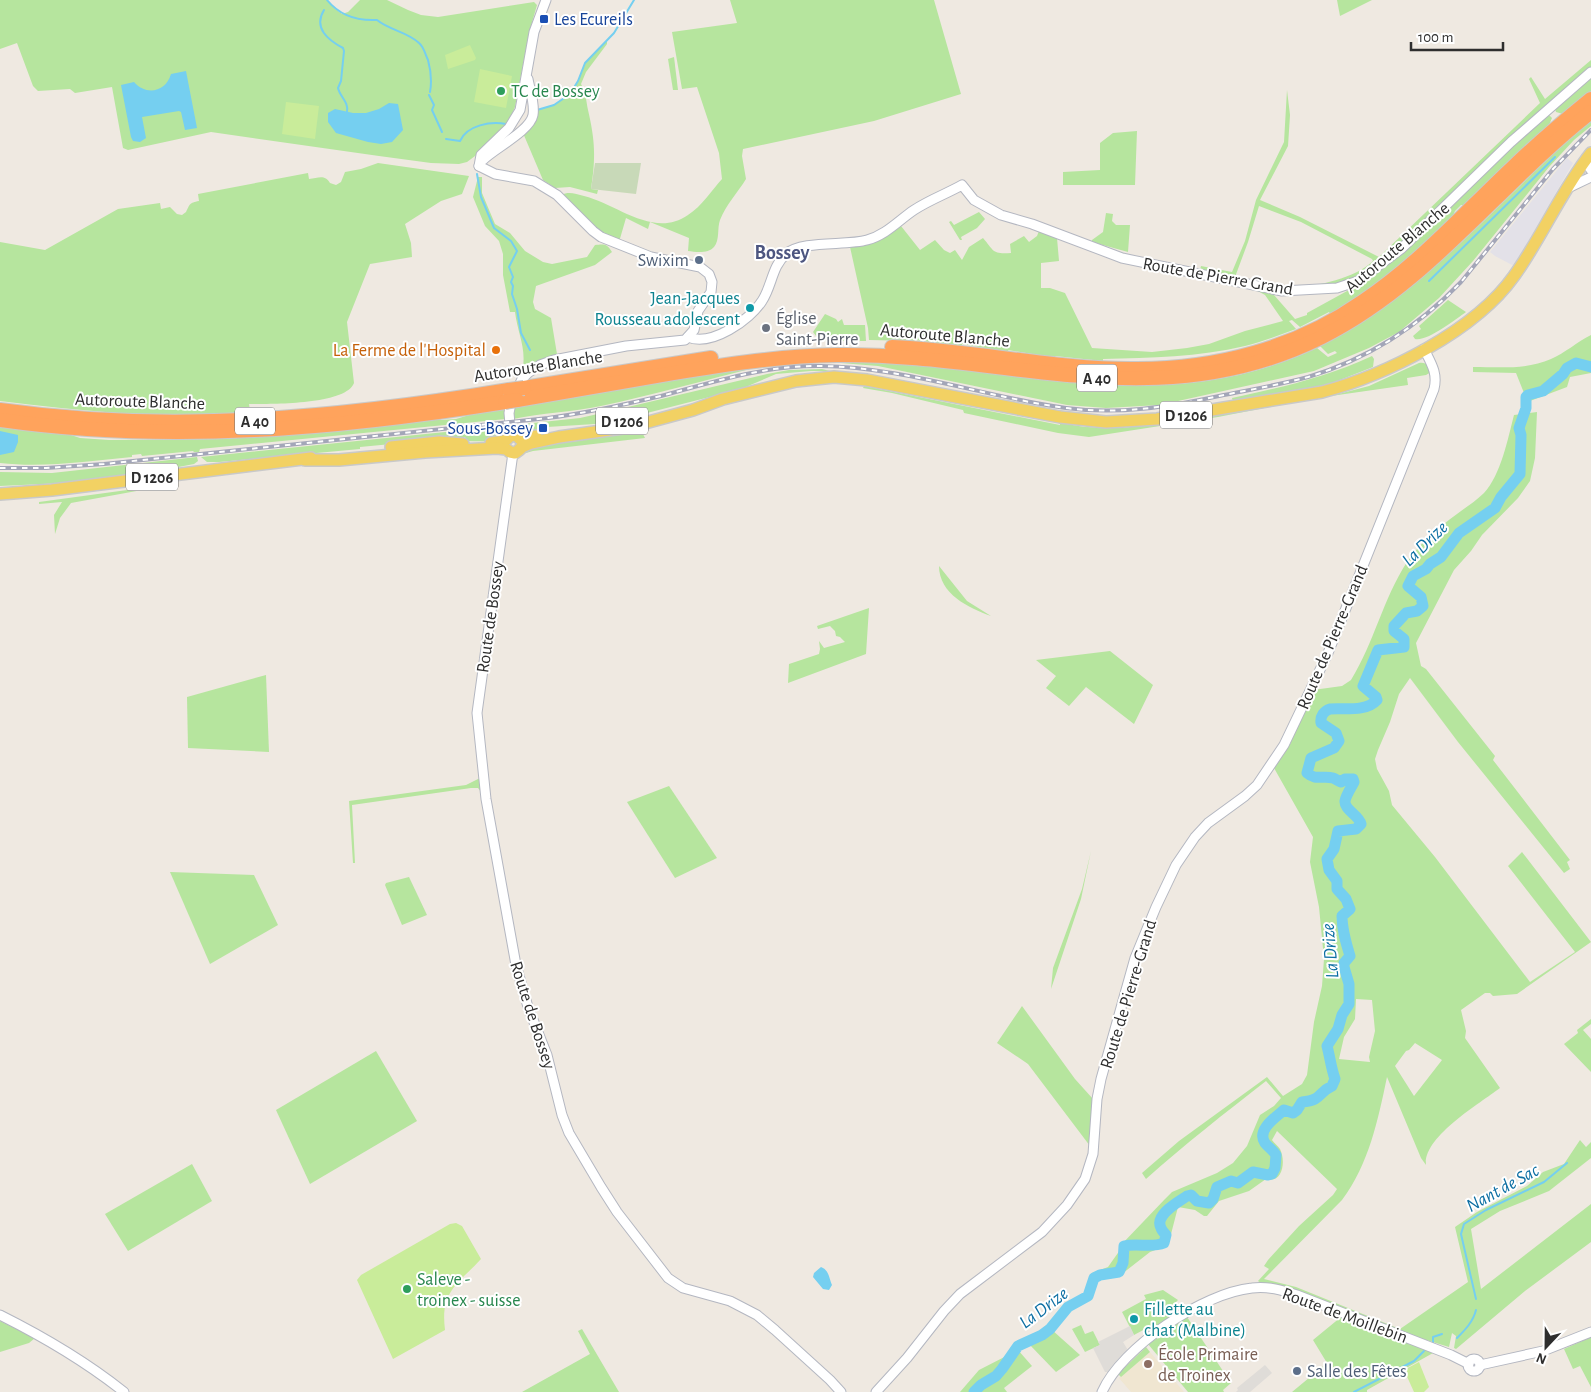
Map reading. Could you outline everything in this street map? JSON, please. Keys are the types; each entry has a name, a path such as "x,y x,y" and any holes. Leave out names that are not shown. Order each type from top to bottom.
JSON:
{"highway":[{"name":"Autoroute Blanche","path":"0,420 53,427 164,433 236,432 350,424 694,360 765,351 822,347 863,346 920,349 1069,366 1135,369 1194,366 1246,356 1314,330 1346,313 1377,292 1430,247 1538,143 1591,99"},
{"name":"Autoroute Blanche","path":"0,410 126,421 194,423 257,421 514,395 729,364 812,356 861,355 898,357 1108,379 1170,378 1239,368 1281,355 1323,337 1387,297 1452,241 1544,151 1591,112"}],"main road":[{"name":"D 1206","path":"0,494 52,490 305,460 339,460 513,444 630,427 694,410 723,399 812,378 847,377 1073,419 1106,422 1134,421 1322,392 1386,370 1469,321 1499,294 1524,261 1568,188 1589,160"}],"street":[{"path":"479,166 481,155 509,128 516,118 527,76 534,32 546,0"},
{"name":"Route de Pierre Grand","path":"714,336 734,327 750,316 764,298 780,260 792,249 873,239 923,204 962,185 974,200 1000,215 1032,224 1122,258 1282,292 1337,288 1358,281 1401,249 1511,142 1591,72"},
{"path":"479,166 485,158 521,131 531,121 534,113 527,76"},
{"path":"479,166 495,174 529,179 540,184 557,196 593,231 608,241 651,258 695,266 706,271 711,278 712,289 699,308 691,334"},
{"path":"1568,188 1591,176"},
{"name":"Route de Bossey","path":"714,336 697,340 691,334 680,341 626,346 554,360 540,365 524,376 513,396 509,413 513,444 477,713 486,799 516,965 528,1006 549,1061 562,1115 569,1133 601,1187 638,1241 668,1278 683,1288 723,1298 748,1310 775,1330 841,1392"},
{"name":"Route de Pierre-Grand","path":"876,1392 960,1294 1042,1232 1067,1206 1085,1179 1094,1149 1099,1089 1130,975 1146,931 1169,879 1188,846 1208,823 1257,785 1273,764 1289,735 1331,645 1434,389 1436,381 1435,369 1424,349"},
{"name":"Route de Moillebin","path":"1102,1392 1108,1379 1139,1347 1190,1310 1216,1298 1243,1289 1274,1289 1313,1301 1451,1355 1469,1364 1469,1368 1473,1371 1478,1370 1480,1365 1543,1351 1591,1332"},
{"path":"0,1316 58,1346 124,1392"}],"shaded area":[{"path":"1567,158 1573,163 1514,266 1495,256 1490,252"},
{"path":"1130,1326 1134,1335 1123,1342 1129,1352 1109,1372 1105,1372 1093,1348 1100,1345 1098,1342"},
{"name":"École Primaire de Troinex","path":"1150,1352 1184,1392 1131,1392 1119,1378"},
{"path":"1265,1365 1272,1373 1250,1392 1236,1392 1237,1388"}],"green space":[{"path":"0,0 327,0 342,14 348,12 360,0 387,0 421,15 438,17 534,2 537,5 529,33 515,107 507,125 475,156 467,162 459,164 431,163 211,132 128,150 123,148 112,87 75,93 70,89 38,91 33,86 17,43 0,49"},
{"path":"730,0 934,0 961,94 874,121 743,149 742,156 746,179 723,214 719,223 716,244 709,251 688,251 689,238 650,222 675,221 688,215 698,207 722,179 719,153 697,87 682,89 672,32 737,23"},
{"path":"1337,0 1372,0 1340,16"},
{"path":"607,41 607,44 586,72 581,84 586,97 593,140 594,168 591,189 598,190 597,194 570,187 555,188 543,180 523,133 537,110 554,105 570,94 578,81 585,63"},
{"path":"470,45 476,58 475,60 448,69 445,55"},
{"path":"674,57 678,90 673,90 668,59"},
{"path":"1591,60 1591,67 1538,112 1405,241 1361,276 1342,284 1302,287 1341,279 1364,268 1373,261 1301,222 1259,206 1235,277 1251,281 1200,270 1201,266 1232,272 1245,241 1256,200 1284,142 1287,90 1290,115 1288,146 1260,200 1300,217 1379,257 1540,103 1529,79 1531,77 1545,99"},
{"path":"480,69 512,76 506,108 474,102"},
{"path":"1591,77 1591,92 1563,114 1556,112 1555,109"},
{"path":"286,102 319,106 315,139 282,134"},
{"path":"1548,114 1552,118 1549,125 1465,205 1461,205 1455,211 1452,218 1422,247 1371,288 1331,315 1329,312 1300,327 1292,320 1289,321 1296,329 1264,340 1210,353 1103,359 1103,361 1055,356 1056,358 962,344 962,346 915,340 869,340 850,247 877,241 901,226 920,250 935,240 944,250 950,253 955,250 962,260 969,247 983,238 994,251 1011,253 1010,244 1024,236 1029,242 1037,236 1039,231 1057,238 1059,261 1041,263 1041,288 1050,288 1065,293 1092,348 1152,352 1187,348 1209,344 1245,331 1283,321 1265,295 1254,289 1274,295 1295,319 1307,315 1307,313 1358,285"},
{"path":"1591,120 1591,126 1574,140 1549,167 1473,261 1439,298 1399,332 1369,348 1314,371 1160,405 1106,408 1067,405 878,366 816,361 904,364 1099,384 1142,385 1185,383 1228,377 1272,366 1317,348 1328,357 1337,353 1335,351 1328,354 1320,346 1358,324 1395,299 1429,271"},
{"path":"1137,131 1135,185 1063,185 1063,172 1100,170 1100,143 1113,133"},
{"path":"378,163 469,176 462,194 441,201 405,224 411,243 412,257 370,264 347,322 354,383 348,390 337,396 306,402 249,404 250,410 277,411 277,413 137,414 0,401 0,242 45,250 118,209 160,203 161,209 170,207 177,214 182,215 190,204 199,201 198,194 308,173 309,179 326,178 330,183 336,185 341,182 345,172"},
{"path":"595,163 641,163 636,194 591,189"},
{"path":"478,177 482,177 482,193 495,224 510,233 525,251 543,262 552,264 587,257 595,245 605,245 612,252 595,265 536,286 533,302 535,309 551,318 557,354 523,366 524,359 515,312 510,312 503,275 503,254 499,241 485,226 473,197"},
{"path":"569,193 597,200 636,218 650,222 648,229 626,218 619,242 595,227 562,195"},
{"path":"979,212 985,219 977,228 961,237 962,240 960,240 949,222 951,221 954,225"},
{"path":"1106,213 1113,214 1112,221 1116,225 1130,225 1128,252 1092,242 1103,232"},
{"path":"1270,285 1298,287 1283,288"},
{"path":"1448,300 1466,312 1434,334 1415,339 1413,336 1421,329 1419,326"},
{"path":"825,314 836,319 838,322 842,319 844,325 865,325 866,341 820,341 813,332"},
{"path":"1591,335 1591,373 1570,377 1567,387 1530,401 1530,408 1522,409 1524,393 1516,373 1473,372 1473,367 1512,367 1542,363 1556,357"},
{"path":"1372,356 1374,359 1373,367 1322,387 1233,402 1232,398 1320,376"},
{"path":"1419,363 1427,365 1431,372 1426,375 1407,378 1408,385 1331,396 1369,386"},
{"path":"758,367 601,406 513,419 515,407 699,374"},
{"path":"822,369 830,371 776,374 741,389 595,424 538,428 532,433 524,433 514,425 580,418 789,370"},
{"path":"864,386 1060,425 1060,423 1085,427 1121,428 1280,405 1218,417 1089,437 1058,433 964,413 963,410 863,388"},
{"path":"505,409 506,419 200,449 199,452 142,456 141,454 132,455 132,457 83,462 33,465 0,463 0,427 109,440 223,439 329,432 439,418 441,420 456,419 476,413"},
{"path":"1537,412 1535,458 1530,481 1518,498 1482,535 1454,570 1416,643 1421,666 1426,669 1495,756 1493,760 1570,860 1567,862 1570,869 1564,873 1458,742 1410,678 1399,694 1375,759 1377,769 1389,791 1392,805 1435,857 1530,982 1575,952 1508,866 1522,852 1591,942 1517,994 1493,996 1490,993 1485,993 1461,1010 1466,1031 1465,1038 1500,1088 1454,1122 1433,1143 1427,1154 1426,1165 1421,1158 1387,1077 1366,1157 1351,1186 1342,1200 1264,1279 1296,1287 1400,1329 1468,1282 1455,1227 1477,1212 1527,1186 1543,1172 1564,1164 1580,1140 1586,1147 1591,1142 1591,1158 1549,1191 1500,1211 1471,1229 1481,1289 1591,1204 1591,1242 1525,1291 1456,1349 1454,1348 1456,1336 1452,1333 1449,1347 1422,1340 1262,1284 1258,1281 1269,1269 1264,1266 1268,1260 1337,1189 1277,1131 1272,1140 1280,1149 1283,1165 1276,1178 1272,1180 1266,1179 1249,1191 1219,1201 1207,1216 1195,1210 1178,1207 1166,1246 1150,1252 1118,1277 1094,1281 1091,1277 1092,1273 1108,1267 1120,1250 1121,1245 1172,1192 1217,1173 1233,1163 1247,1146 1260,1115 1274,1106 1281,1098 1266,1081 1190,1141 1146,1179 1142,1173 1179,1141 1267,1077 1283,1096 1302,1084 1307,1075 1314,1022 1322,986 1324,959 1319,907 1310,862 1313,837 1274,768 1285,749 1291,743 1290,740 1313,690 1342,686 1351,680 1366,651 1391,591 1412,555 1450,519 1478,499 1490,485 1503,456 1514,415","holes":["1356,999 1372,1000 1375,1031 1369,1057 1370,1062 1339,1059 1344,1037 1355,1019","1415,1043 1442,1060 1414,1096 1395,1066 1406,1051"]},
{"path":"671,421 641,430 645,438 533,451 519,455 542,446 583,440"},
{"path":"506,426 507,431 503,435 489,441 467,441 465,437 219,462 207,462 201,457"},
{"path":"197,457 198,461 194,464 168,469 64,483 0,486 0,472 52,473"},
{"path":"142,488 142,490 71,503 60,518 55,534 54,515 62,502 39,504 39,502"},
{"path":"939,566 967,601 991,616 965,604 950,592 940,576"},
{"path":"869,608 866,654 788,683 789,664 819,654 819,641 824,648 845,642 836,636 835,631 830,626 818,629 817,626"},
{"path":"1110,651 1153,685 1134,724 1086,687 1069,706 1046,688 1056,676 1036,660"},
{"path":"266,675 269,752 188,748 187,697"},
{"path":"480,778 482,793 478,788 471,788 352,805 355,863 353,863 349,801 466,785"},
{"path":"669,786 717,858 675,878 627,802"},
{"path":"1091,851 1081,899 1051,989 1053,968 1082,889"},
{"path":"170,872 254,875 278,925 210,964"},
{"path":"409,877 427,915 402,925 385,885 386,883"},
{"path":"1022,1006 1075,1079 1093,1099 1090,1146 1028,1064 997,1043"},
{"path":"1591,1019 1591,1024 1583,1030 1591,1039 1591,1072 1564,1044"},
{"path":"376,1051 417,1121 310,1184 276,1110"},
{"path":"192,1164 212,1201 128,1251 105,1214"},
{"name":"Saleve - troinex - suisse","path":"456,1223 462,1226 481,1259 452,1289 445,1306 445,1330 393,1359 357,1280 361,1275 450,1224"},
{"path":"1163,1290 1178,1300 1172,1306 1177,1312 1150,1333 1147,1328 1134,1335 1122,1312 1146,1299 1144,1295"},
{"path":"1187,1317 1231,1383 1223,1390 1224,1392 1188,1392 1148,1344 1160,1338 1162,1334"},
{"path":"1341,1317 1433,1353 1367,1390 1367,1392 1292,1392 1327,1363 1313,1340"},
{"path":"0,1321 35,1338 29,1343 0,1352"},
{"path":"1081,1325 1085,1334 1093,1331 1100,1345 1085,1352 1072,1329"},
{"path":"582,1329 619,1392 522,1392 590,1354 578,1331"},
{"path":"1052,1330 1080,1355 1056,1372 1028,1343"},
{"path":"1591,1337 1591,1387 1580,1366 1573,1369 1564,1349"},
{"path":"1146,1347 1150,1352 1121,1377 1118,1374"},
{"path":"1018,1350 1032,1366 1004,1388 1007,1392 960,1392 979,1370"},
{"path":"1419,1362 1429,1387 1424,1392 1414,1392 1404,1370"}],"water":[{"path":"186,71 197,128 185,130 181,112 179,111 142,117 146,138 140,142 133,141 121,85 134,82 144,89 155,90 165,85 171,74"},
{"path":"389,103 398,104 403,130 392,142 381,144 368,142 336,133 328,122 328,113 335,109 353,113 366,113 379,109"},
{"path":"0,431 18,435 18,442 14,452 0,455"},
{"path":"821,1267 826,1270 832,1285 829,1290 823,1289 813,1277 814,1273"}],"waterway":[{"path":"327,0 337,10 349,16 377,20 415,39 423,49 428,60 431,80 430,92"},
{"path":"537,110 554,105 570,94 578,81 585,63 614,33 634,0"},
{"path":"324,10 321,16 321,28 327,37 343,48 344,51 341,81 338,88 347,105 347,112"},
{"path":"429,95 434,105 432,110 442,132"},
{"path":"446,139 460,141 468,131 480,125 506,124"},
{"path":"1429,281 1555,157"},
{"path":"477,174 481,197 494,228 511,241 517,251 509,267 513,277 511,282 513,286 512,294 521,333 530,350"},
{"name":"La Drize","path":"974,1392 981,1385 996,1376 1018,1346 1042,1335 1050,1329 1068,1307 1088,1296 1094,1278 1100,1275 1119,1272 1123,1263 1124,1246 1164,1243 1166,1235 1161,1228 1161,1218 1173,1205 1191,1195 1197,1201 1209,1203 1213,1199 1217,1187 1231,1181 1238,1183 1253,1172 1272,1174 1275,1168 1276,1155 1263,1138 1263,1133 1268,1124 1284,1110 1293,1113 1302,1102 1317,1098 1332,1086 1335,1079 1327,1046 1338,1029 1342,1015 1349,1004 1349,984 1344,963 1350,956 1343,931 1342,916 1350,909 1346,899 1337,889 1337,881 1329,870 1327,859 1334,849 1338,831 1356,829 1361,824 1345,804 1346,796 1354,782 1353,779 1345,779 1341,782 1329,777 1313,777 1307,773 1311,758 1334,748 1339,741 1336,733 1321,723 1322,716 1324,712 1330,709 1361,708 1377,700 1363,686 1378,650 1404,647 1404,639 1394,631 1394,626 1406,613 1417,611 1423,606 1421,597 1408,586 1413,576 1426,569 1441,557 1459,533 1495,508 1501,497 1520,474 1521,435 1519,428 1526,408 1526,397 1543,391 1563,374 1567,368 1576,363 1591,367"},
{"name":"Nant de Sac","path":"1476,1299 1461,1234 1464,1224 1486,1210 1544,1182 1567,1163"},
{"name":"Nant de Sac","path":"1457,1338 1471,1322 1476,1310"},
{"name":"Nant de Sac","path":"1433,1343 1433,1337 1442,1334"},
{"name":"Nant de Sac","path":"1354,1392 1414,1361 1424,1351"}],"railway":[{"path":"0,468 46,468 104,464 548,418 633,403 740,375 800,366 882,371 1036,403 1066,408 1105,411 1143,409 1275,385 1308,377 1351,361 1391,340 1410,327 1461,282 1553,169 1591,130"}],"place":[{"name":"Les Ecureils","path":"544,19"},
{"name":"TC de Bossey","path":"501,91"},
{"name":"Swixim","path":"699,260"},
{"name":"Jean-Jacques Rousseau adolescent","path":"750,308"},
{"name":"Église Saint-Pierre","path":"766,328"},
{"name":"La Ferme de l'Hospital","path":"496,350"},
{"name":"Sous-Bossey","path":"543,428"},
{"name":"Saleve - troinex - suisse","path":"407,1289"},
{"name":"Fillette au chat (Malbine)","path":"1134,1319"},
{"name":"École Primaire de Troinex","path":"1148,1364"},
{"name":"Salle des Fêtes","path":"1297,1371"}],"district":[{"name":"Bossey","path":"782,252"}]}
